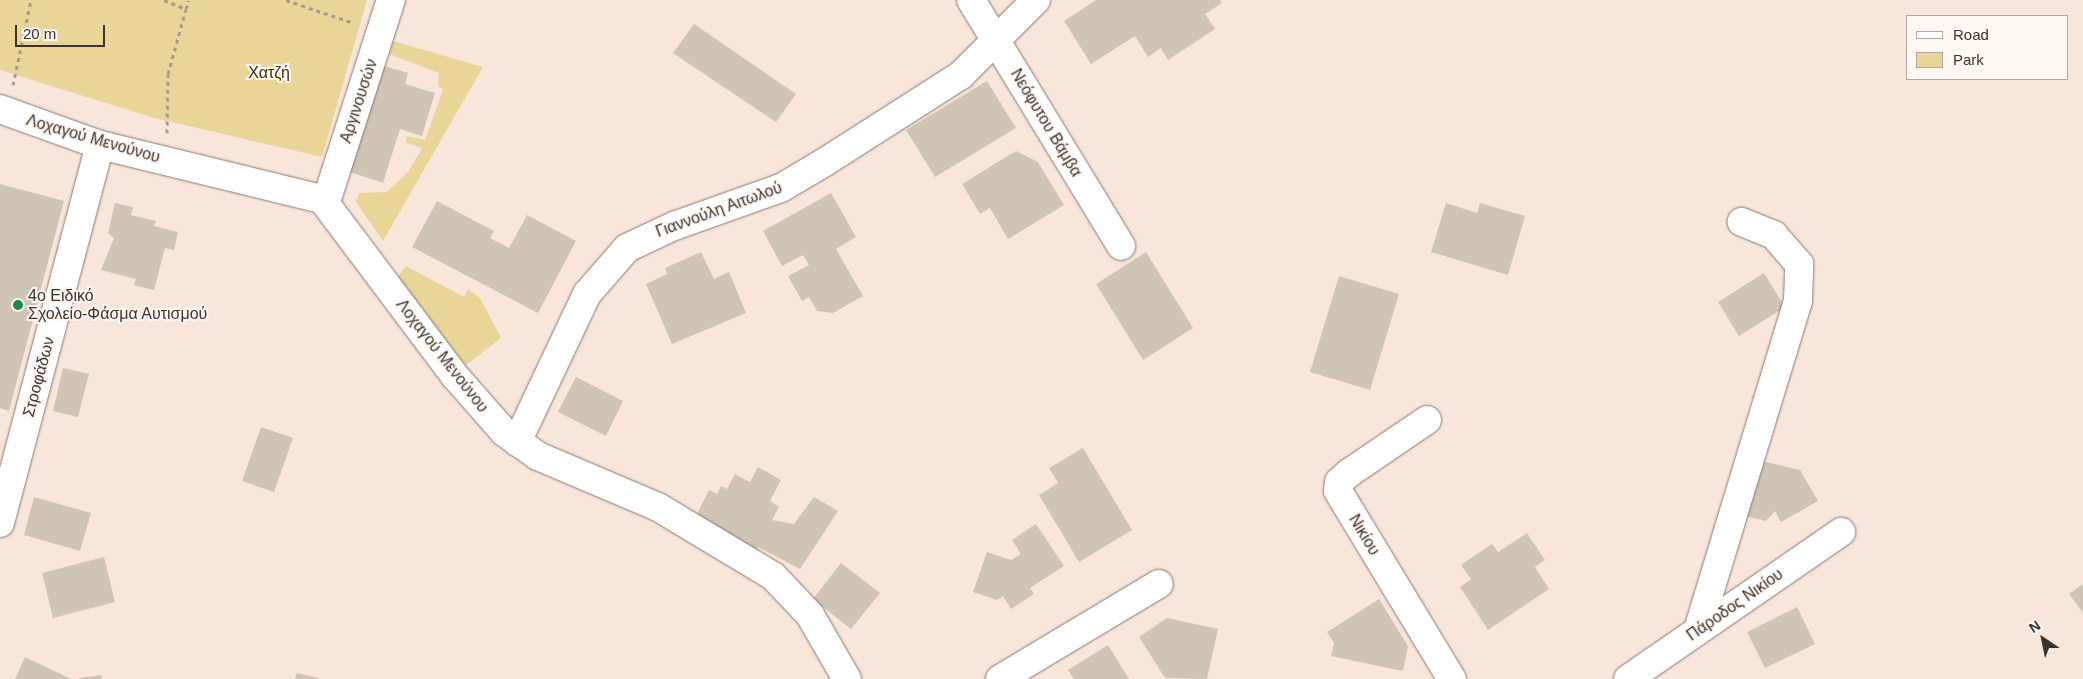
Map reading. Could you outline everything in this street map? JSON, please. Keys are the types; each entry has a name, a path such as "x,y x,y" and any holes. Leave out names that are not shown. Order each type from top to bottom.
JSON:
{"street":[{"name":"Αργινουσών","path":"326,202 391,0"},
{"name":"Νεόφυτου Βάμβα","path":"970,0 1121,246"},
{"name":"Γιαννούλη Αιτωλού","path":"516,442 587,294 602,272 628,248 674,226 782,188 941,90 997,42 1006,27 1036,0"},
{"name":"Λοχαγού Μενούνου","path":"4,110 100,145 303,192 326,202 454,375 516,442 564,469 630,492 773,576 815,622 847,679"},
{"name":"Στροφάδων","path":"0,523 100,145"},
{"path":"1698,630 1798,301 1799,264 1774,235 1740,222"},
{"name":"Νικίου","path":"1428,420 1349,473 1339,482 1338,491 1452,679"},
{"name":"Πάροδος Νικίου","path":"1628,679 1841,532"},
{"path":"1000,679 1159,584"}],"path":[{"path":"4,110 30,0"},
{"path":"164,0 186,9"},
{"path":"166,161 168,74 189,0"},
{"path":"286,0 381,32"}],"green space":[{"name":"Χατζή","path":"0,0 367,0 322,157 154,118 0,70"},
{"path":"393,41 483,67 383,241 356,202 359,193 387,192 408,172 422,148 405,142 407,136 425,140 443,90 438,86 439,73 389,54"},
{"path":"406,266 464,297 468,289 480,298 501,338 465,366 395,280"}],"building":[{"path":"1096,0 1220,0 1222,3 1205,14 1215,29 1168,60 1161,48 1148,57 1135,36 1091,64 1064,21"},
{"path":"694,24 796,94 776,122 673,53"},
{"path":"381,65 408,73 405,84 435,93 422,136 400,129 383,183 347,171"},
{"path":"987,81 1016,128 935,177 906,130"},
{"path":"1016,151 1038,162 1064,205 1008,239 990,208 980,214 962,184"},
{"name":"4ο Ειδικό Σχολείο-Φάσμα Αυτισμού","path":"0,184 64,201 9,411 0,408"},
{"path":"831,193 856,237 836,249 863,296 833,313 817,311 809,297 802,301 788,276 809,265 803,255 782,266 763,231"},
{"path":"437,201 494,231 490,238 509,248 527,215 576,241 538,313 412,247"},
{"path":"115,203 133,207 131,215 156,221 154,226 178,232 174,250 165,248 154,290 134,285 136,279 101,270 114,238 108,233"},
{"path":"1446,203 1477,213 1480,203 1525,216 1508,275 1431,252"},
{"path":"701,252 714,279 729,272 746,313 672,344 646,284 667,274 665,268"},
{"path":"1146,252 1193,328 1143,360 1096,284"},
{"path":"1764,273 1785,307 1739,336 1718,302"},
{"path":"1339,276 1399,294 1370,390 1310,372"},
{"path":"63,368 89,374 78,417 53,411"},
{"path":"576,377 623,401 606,436 558,412"},
{"path":"261,427 293,438 274,492 242,481"},
{"path":"1083,448 1132,530 1079,562 1039,495 1058,483 1049,468"},
{"path":"1753,459 1800,470 1818,501 1781,522 1775,511 1766,521 1737,514"},
{"path":"758,467 781,480 770,501 779,507 772,520 794,524 814,497 838,511 800,569 758,547 755,552 694,520 709,490 717,494 721,486 727,489 735,474 750,482"},
{"path":"34,497 91,513 80,551 24,535"},
{"path":"1036,524 1064,566 1030,588 1034,594 1011,609 1003,596 997,600 973,592 987,552 1011,560 1021,554 1012,540"},
{"path":"1527,533 1545,560 1535,567 1549,589 1488,630 1460,587 1471,579 1461,565 1492,544 1498,552"},
{"path":"104,557 115,602 53,618 42,573"},
{"path":"841,563 880,593 851,629 813,599"},
{"path":"2083,584 2083,613 2069,594"},
{"path":"1379,599 1408,646 1403,671 1331,656 1334,643 1327,632"},
{"path":"1797,607 1815,644 1765,668 1747,632"},
{"path":"1167,618 1218,629 1207,679 1165,678 1139,637"},
{"path":"1108,645 1129,679 1074,679 1068,670"},
{"path":"25,657 71,679 15,679"},
{"path":"297,673 319,678 319,679 295,679"},
{"path":"102,675 102,679 79,679 79,678"}],"place":[{"name":"4ο Ειδικό Σχολείο-Φάσμα Αυτισμού","path":"18,305"}]}
